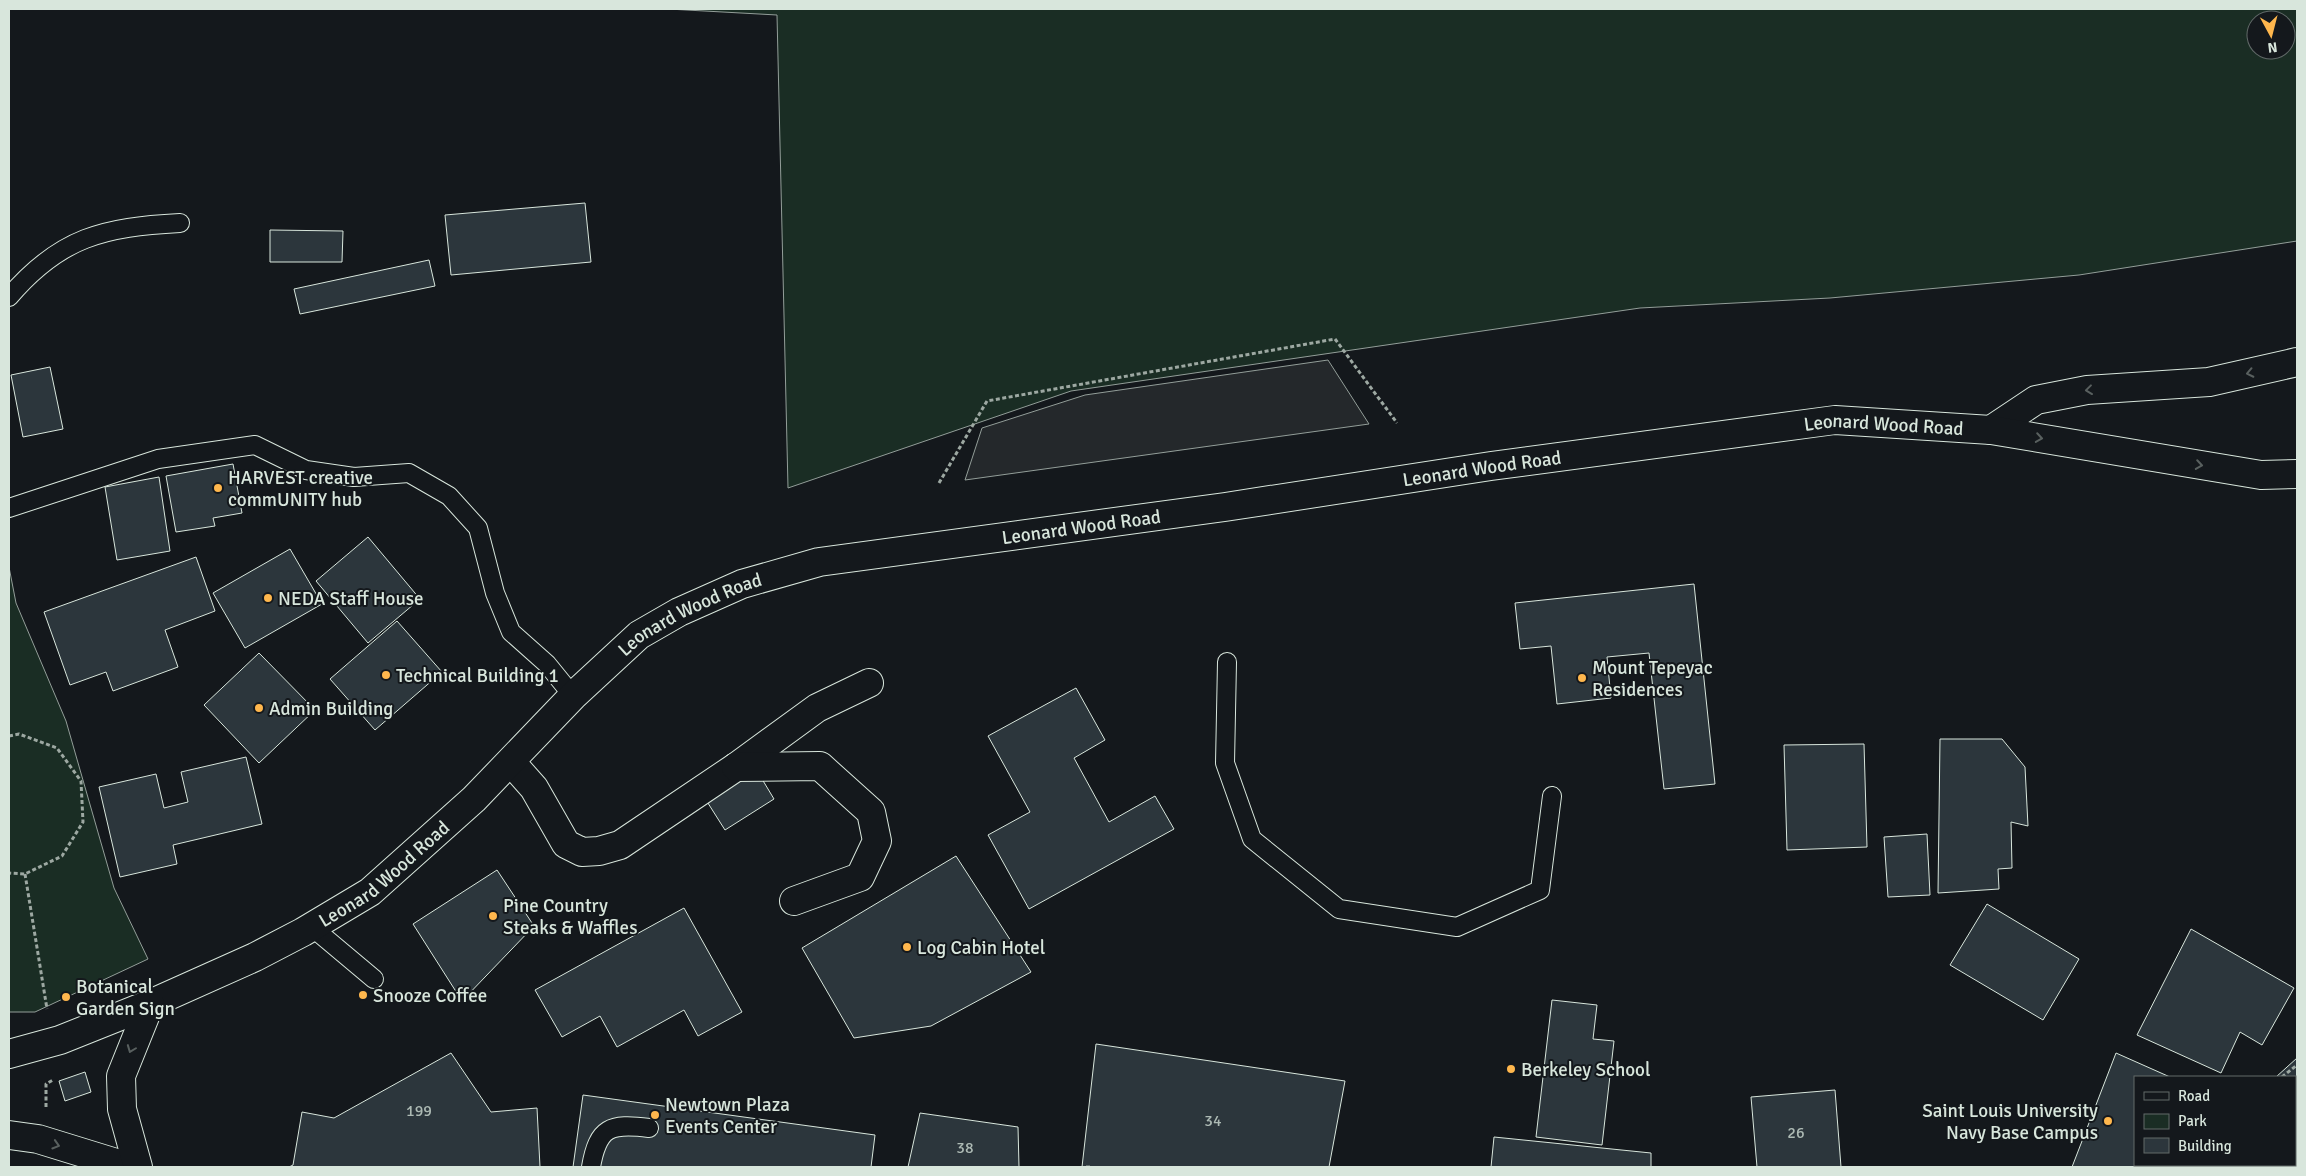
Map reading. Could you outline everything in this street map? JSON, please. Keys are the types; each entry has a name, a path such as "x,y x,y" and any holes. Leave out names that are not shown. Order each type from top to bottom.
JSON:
{"main road":[{"path":"1991,430 2036,400 2087,390 2209,382 2297,362"},
{"name":"Leonard Wood Road","path":"9,1054 60,1040 150,1004 255,957 312,927 370,892 474,799 573,696 639,635 679,612 742,584 819,562 1215,508 1491,466 1835,420 1991,430 2261,475 2297,474"},
{"path":"511,762 534,788 566,844 582,852 599,851 620,846 736,767 817,708 869,683"},
{"path":"736,767 820,766 871,812 878,841 860,877 794,902"},
{"path":"138,1167 122,1109 121,1076 150,1004"},
{"path":"9,1135 38,1139 129,1167"}],"lane":[{"path":"9,297 46,259 87,237 135,226 180,223"},
{"path":"9,508 158,459 255,445 306,470 354,477 409,473 450,496 478,528 495,593 511,632 547,664 573,696"},
{"path":"1227,662 1225,764 1252,839 1339,909 1457,927 1540,890 1552,796"},
{"path":"312,927 374,979"},
{"path":"591,1167 594,1151 600,1136 612,1128 633,1126 649,1128"}],"path":[{"path":"939,483 987,401 1335,339 1397,423"},
{"path":"9,736 19,734 57,748 81,781 83,822 62,856 25,874 9,873"},
{"path":"25,874 48,1014"},
{"path":"2283,1076 2297,1065"},
{"path":"46,1112 46,1084 59,1076"},
{"path":"1086,1167 1091,1167"}],"green space":[{"path":"668,9 2297,9 2297,241 2079,275 1830,298 1640,308 1071,391 788,488 777,15"},
{"path":"9,567 16,603 66,721 114,888 148,959 35,1012 9,1012"},
{"path":"2296,1165 2297,1167 2185,1167"}],"shaded area":[{"path":"1328,360 1369,424 965,480 982,428 1085,395"}],"building":[{"path":"585,203 591,262 451,275 445,215"},
{"path":"270,230 343,231 342,262 270,262"},
{"path":"429,260 435,286 300,314 294,289"},
{"path":"50,367 63,429 23,437 11,375"},
{"path":"233,464 242,513 213,518 215,526 176,532 166,476"},
{"path":"159,477 170,551 117,560 105,487"},
{"path":"368,537 420,599 368,643 316,581"},
{"name":"NEDA Staff House","path":"290,549 322,604 245,648 213,593"},
{"path":"196,557 215,611 165,630 178,667 113,691 106,672 70,685 44,612"},
{"name":"Mount Tepeyac Residences","path":"1694,584 1715,784 1664,789 1649,653 1607,657 1611,698 1557,704 1551,646 1520,649 1515,603"},
{"name":"Technical Building 1","path":"397,621 442,672 375,730 330,679"},
{"name":"Admin Building","path":"259,653 315,710 259,763 204,705"},
{"path":"1076,688 1105,740 1074,758 1109,822 1155,796 1174,829 1029,909 988,835 1030,812 988,736"},
{"path":"1940,739 2002,739 2025,767 2028,826 2011,822 2012,868 1998,869 1999,889 1938,893"},
{"path":"1864,744 1867,847 1787,850 1784,745"},
{"path":"246,757 262,824 173,845 177,864 120,877 99,787 156,774 164,808 188,802 181,772"},
{"path":"756,769 774,799 725,830 706,800"},
{"path":"1927,834 1930,895 1888,897 1884,837"},
{"path":"956,856 1031,972 931,1026 854,1038 802,948"},
{"path":"497,870 534,926 462,1001 413,924"},
{"path":"1987,904 2079,959 2043,1020 1950,965"},
{"path":"684,908 742,1012 698,1036 684,1010 617,1047 600,1016 562,1037 535,990"},
{"path":"2191,929 2294,988 2262,1045 2240,1032 2221,1073 2137,1035"},
{"path":"1552,1000 1597,1005 1593,1039 1614,1041 1602,1145 1536,1137"},
{"path":"1096,1044 1345,1081 1329,1167 1082,1167"},
{"path":"451,1053 491,1112 537,1108 540,1167 289,1167 293,1165 302,1112 334,1118"},
{"path":"2116,1053 2168,1076 2134,1076 2134,1166 2160,1167 2072,1167"},
{"path":"2297,1058 2297,1155 2296,1076 2277,1076"},
{"path":"85,1072 91,1092 65,1101 59,1081"},
{"path":"1835,1090 1841,1167 1757,1167 1751,1097"},
{"name":"Newtown Plaza Events Center","path":"583,1095 875,1135 871,1167 573,1167"},
{"path":"920,1113 1018,1127 1019,1167 908,1167"},
{"path":"1494,1137 1651,1153 1651,1167 1491,1167"}],"place":[{"name":"HARVEST creative commUNITY hub","path":"218,488"},
{"name":"NEDA Staff House","path":"268,598"},
{"name":"Technical Building 1","path":"386,675"},
{"name":"Mount Tepeyac Residences","path":"1582,678"},
{"name":"Admin Building","path":"259,708"},
{"name":"Pine Country Steaks & Waffles","path":"493,916"},
{"name":"Log Cabin Hotel","path":"907,947"},
{"name":"Snooze Coffee","path":"363,995"},
{"name":"Botanical Garden Sign","path":"66,997"},
{"name":"Berkeley School","path":"1511,1069"},
{"name":"Newtown Plaza Events Center","path":"655,1115"},
{"name":"Saint Louis University Navy Base Campus","path":"2108,1121"}]}
